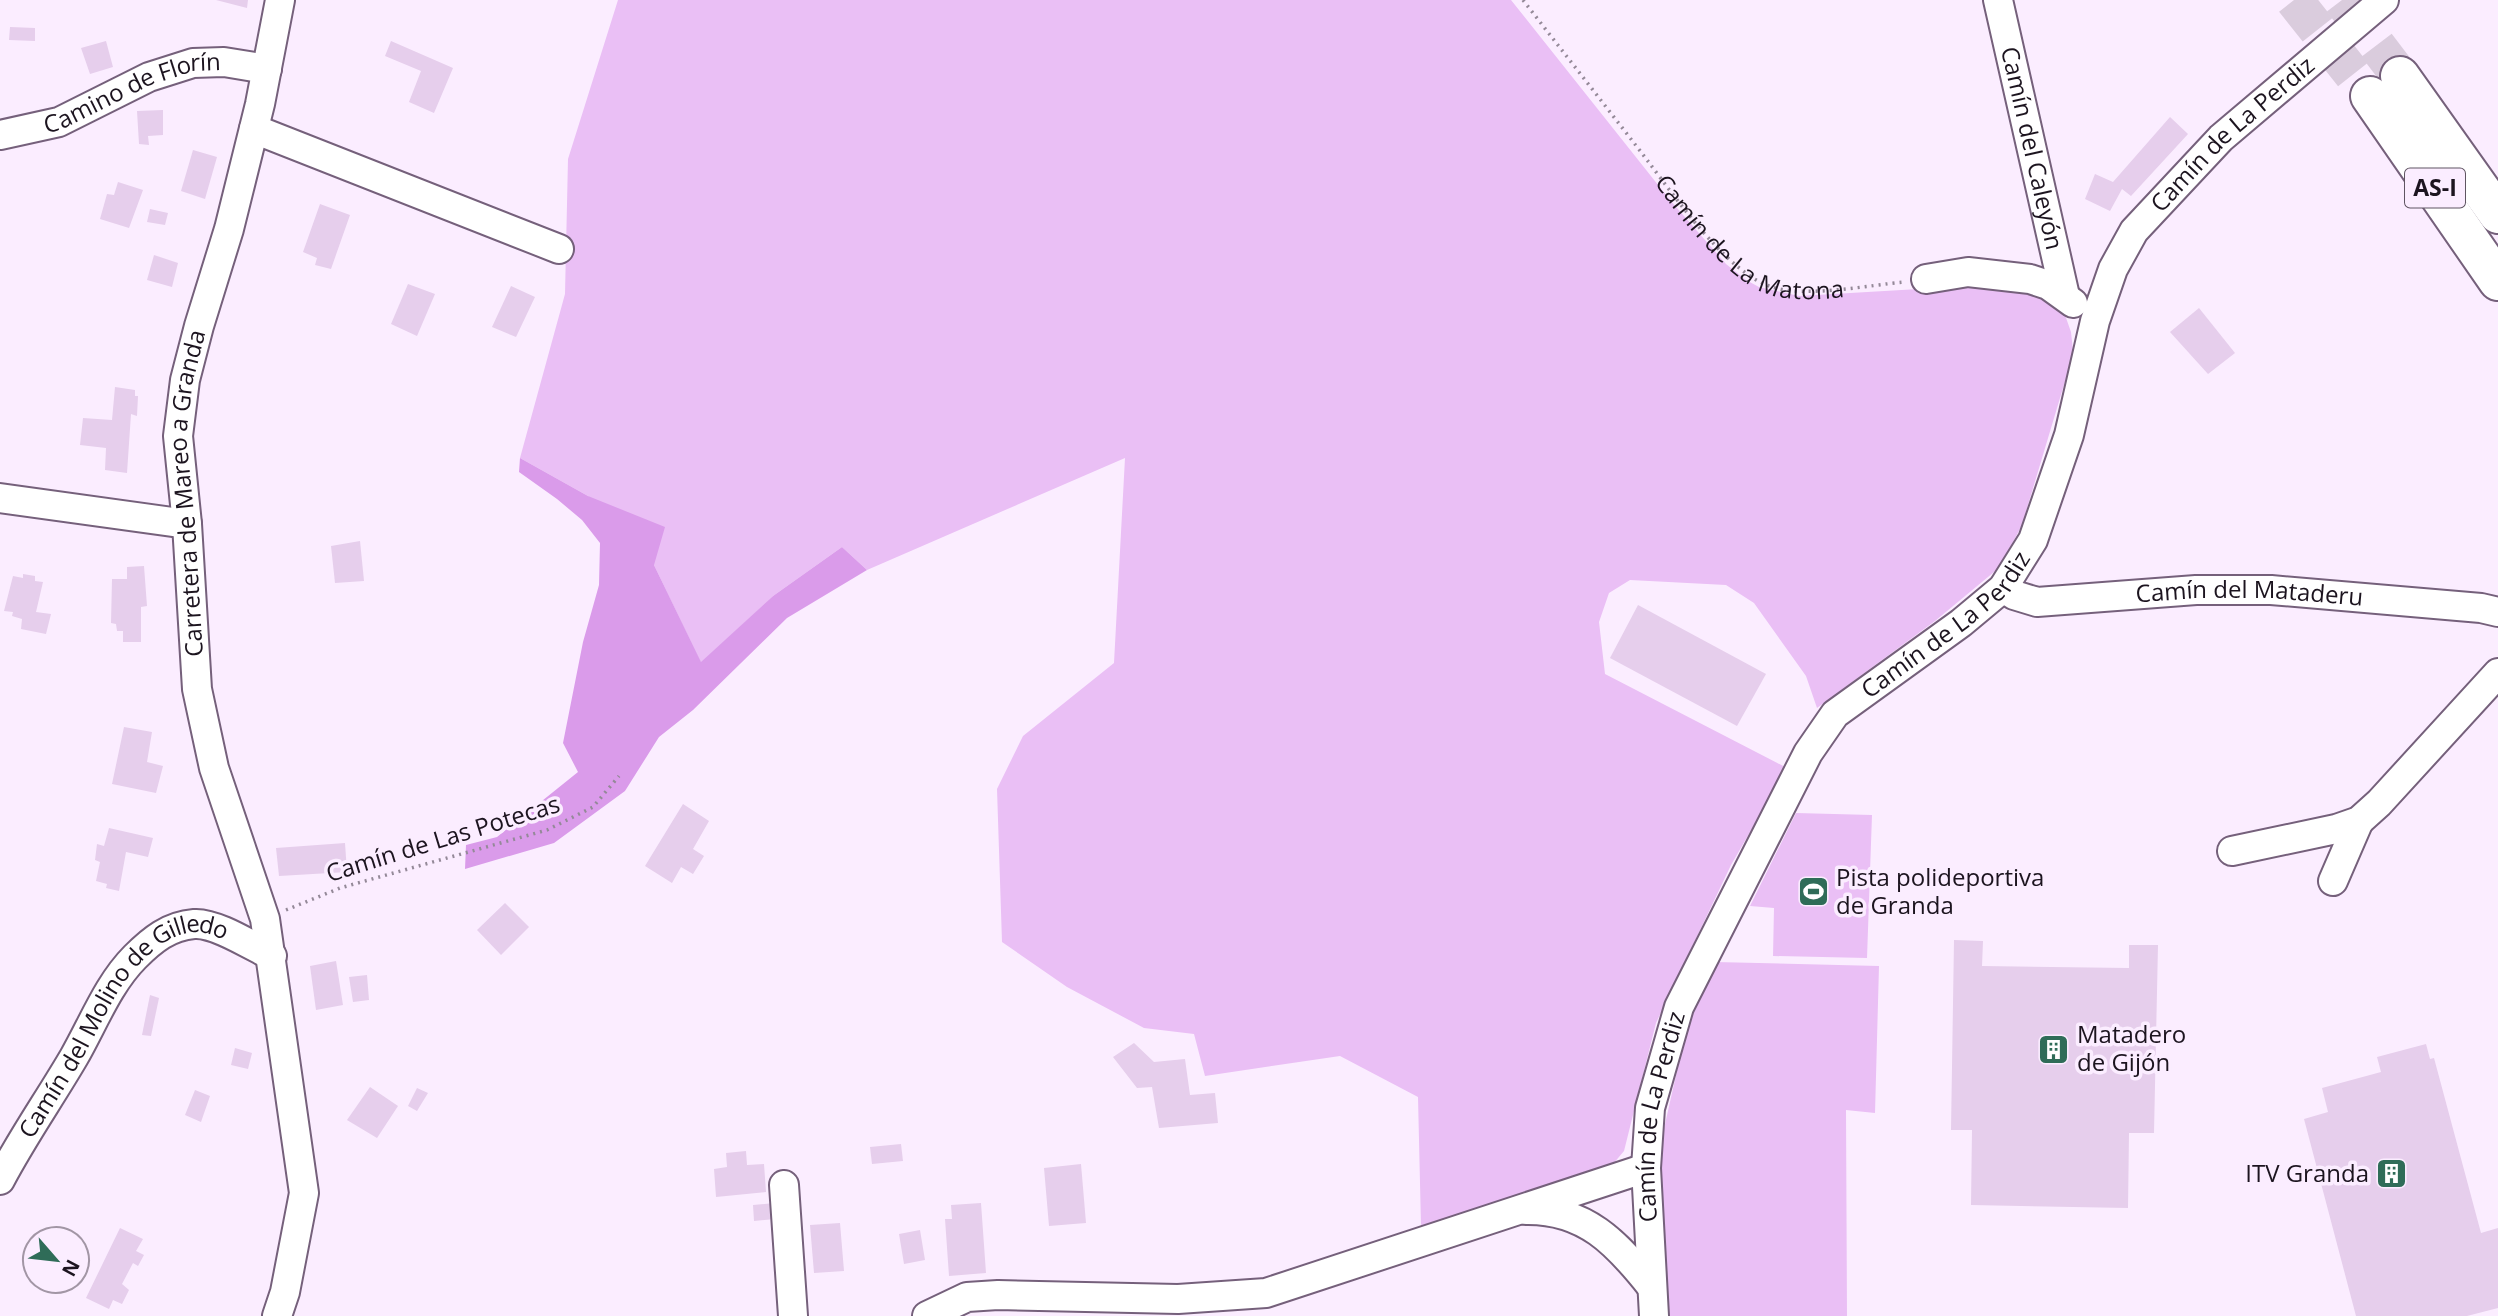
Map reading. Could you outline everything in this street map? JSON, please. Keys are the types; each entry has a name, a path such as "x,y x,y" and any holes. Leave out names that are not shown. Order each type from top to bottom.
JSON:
{"highway":[{"name":"AS-I","path":"2498,214 2385,86 2498,281"}],"street":[{"name":"Carretera de Mareo a Granda","path":"276,1316 285,1292 304,1193 265,919 214,768 197,689 187,524 178,436 184,380 229,229 254,129 281,0"},
{"name":"Camín del Caleyón","path":"1998,0 2065,296"},
{"name":"Camín de La Perdiz","path":"1654,1316 1646,1168 1650,1108 1679,1007 1808,753 1835,714 1962,623 2003,588 2033,540 2069,435 2095,321 2113,269 2134,231 2221,138 2384,0"},
{"name":"Camino de Florín","path":"0,135 59,122 149,77 193,63 224,62 267,69"},
{"path":"254,129 559,249"},
{"path":"1926,279 1968,272 2048,285 2095,321"},
{"path":"0,498 187,524"},
{"name":"Camín del Mataderu","path":"2003,588 2014,596 2037,602 2196,590 2271,590 2480,608 2498,612"},
{"path":"2232,851 2336,829 2359,821 2379,803 2498,673"},
{"path":"2333,881 2359,821"},
{"name":"Camín del Molino de Gilledo","path":"0,1180 75,1057 111,990 133,959 160,934 197,923 213,927 272,956"},
{"path":"927,1316 967,1297 998,1295 1178,1299 1266,1293 1646,1168"},
{"path":"784,1185 793,1316"},
{"path":"1516,1210 1538,1210 1566,1216 1595,1227 1622,1250 1651,1286"}],"path":[{"name":"Camín de La Matona","path":"1523,0 1697,223 1732,262 1757,280 1787,290 1830,289 1926,279"},
{"name":"Camín de Las Potecas","path":"265,919 340,888 547,830 593,807 619,776"}],"shaded area":[{"path":"618,0 1511,0 1670,200 1726,264 1746,280 1759,287 1799,296 1987,285 2035,294 2052,302 2065,315 2071,332 2073,351 2069,368 2022,525 2000,567 1935,621 1817,708 1806,676 1754,603 1726,585 1630,580 1609,593 1599,622 1605,674 1787,768 1731,865 1656,1023 1624,1151 1613,1164 1421,1226 1418,1097 1340,1056 1205,1076 1194,1034 1144,1028 1067,987 1002,942 997,789 1023,736 1114,663 1125,458 867,570 842,547 773,596 701,663 654,565 588,496 520,458 565,294 568,159"},
{"path":"520,458 588,496 665,527 654,565 701,662 773,596 842,547 867,570 787,618 693,710 659,737 625,791 554,843 465,869 466,845 497,837 578,772 563,743 583,642 599,585 600,543 582,520 519,472"},
{"name":"Pista polideportiva de Granda","path":"1796,813 1872,815 1867,958 1773,956 1774,908 1750,906"},
{"path":"1715,962 1879,966 1875,1113 1846,1110 1847,1316 1667,1316 1656,1164 1688,1022"}],"building":[{"path":"216,0 248,0 247,8"},
{"path":"10,27 35,28 35,41 9,40"},
{"path":"106,41 113,67 90,74 81,48"},
{"path":"391,41 453,68 434,113 409,102 421,71 385,56"},
{"path":"163,110 163,135 148,136 149,145 139,144 137,111"},
{"path":"2170,117 2188,134 2131,196 2122,189 2110,211 2085,199 2095,174 2113,182"},
{"path":"193,150 217,157 205,199 181,191"},
{"path":"118,182 143,190 129,228 100,219 107,194 114,195"},
{"path":"320,204 350,215 331,269 315,265 317,258 303,252"},
{"path":"150,209 168,213 165,225 147,222"},
{"path":"154,255 178,263 172,287 147,280"},
{"path":"408,284 435,294 417,336 391,324"},
{"path":"511,286 535,297 516,337 492,327"},
{"path":"2199,308 2235,353 2208,374 2170,332"},
{"path":"115,387 135,390 135,396 138,396 137,416 131,414 127,473 105,470 106,448 80,445 83,418 112,420"},
{"path":"360,541 364,581 335,583 331,546"},
{"path":"144,566 147,606 141,607 141,642 123,642 123,631 117,631 116,624 111,623 112,579 127,579 127,567"},
{"path":"23,574 35,576 35,581 43,582 36,612 51,614 46,634 21,629 22,619 12,616 13,612 4,611 13,576 23,578"},
{"path":"1638,605 1766,674 1737,726 1610,658"},
{"path":"124,727 152,732 147,762 163,766 156,793 112,784"},
{"path":"683,804 709,821 693,849 704,856 693,874 681,867 672,883 645,866"},
{"path":"109,828 153,838 148,857 126,852 119,891 106,888 107,884 96,881 100,862 95,860 97,844 104,846"},
{"path":"345,843 347,872 279,876 276,848"},
{"path":"505,903 529,927 501,955 477,930"},
{"name":"Matadero de Gijón","path":"1954,940 1983,941 1982,966 2129,968 2129,945 2158,945 2154,1133 2129,1133 2128,1208 1971,1205 1972,1130 1951,1130"},
{"path":"336,961 343,1005 316,1010 310,966"},
{"path":"367,975 369,1000 353,1002 349,977"},
{"path":"150,995 159,998 151,1036 142,1035"},
{"path":"1134,1043 1154,1062 1185,1059 1190,1095 1215,1093 1218,1123 1159,1128 1152,1087 1137,1088 1113,1057"},
{"name":"ITV Granda","path":"2426,1044 2430,1059 2434,1058 2481,1233 2498,1228 2498,1308 2467,1316 2356,1316 2304,1119 2328,1112 2322,1088 2381,1072 2377,1057"},
{"path":"235,1048 252,1053 248,1069 231,1065"},
{"path":"370,1087 398,1106 377,1138 347,1120"},
{"path":"417,1088 428,1093 417,1111 408,1106"},
{"path":"195,1090 210,1096 201,1122 185,1115"},
{"path":"901,1144 903,1161 872,1164 870,1147"},
{"path":"746,1151 747,1165 764,1164 766,1192 716,1197 714,1169 727,1167 726,1153"},
{"path":"1081,1164 1086,1223 1049,1226 1044,1168"},
{"path":"774,1203 775,1219 754,1221 753,1205"},
{"path":"981,1203 986,1273 949,1276 945,1219 952,1219 951,1205"},
{"path":"840,1223 844,1271 814,1273 810,1225"},
{"path":"120,1228 143,1239 136,1251 144,1255 138,1266 133,1263 122,1284 129,1290 122,1304 113,1300 109,1309 86,1298 91,1295 91,1288"},
{"path":"920,1230 925,1260 904,1264 899,1234"}],"tunnel":[{"path":"2294,0 2370,96"},
{"path":"2342,0 2400,76"}],"place":[{"name":"Pista polideportiva de Granda","path":"1813,892"},
{"name":"Matadero de Gijón","path":"2054,1049"},
{"name":"ITV Granda","path":"2392,1174"}]}
